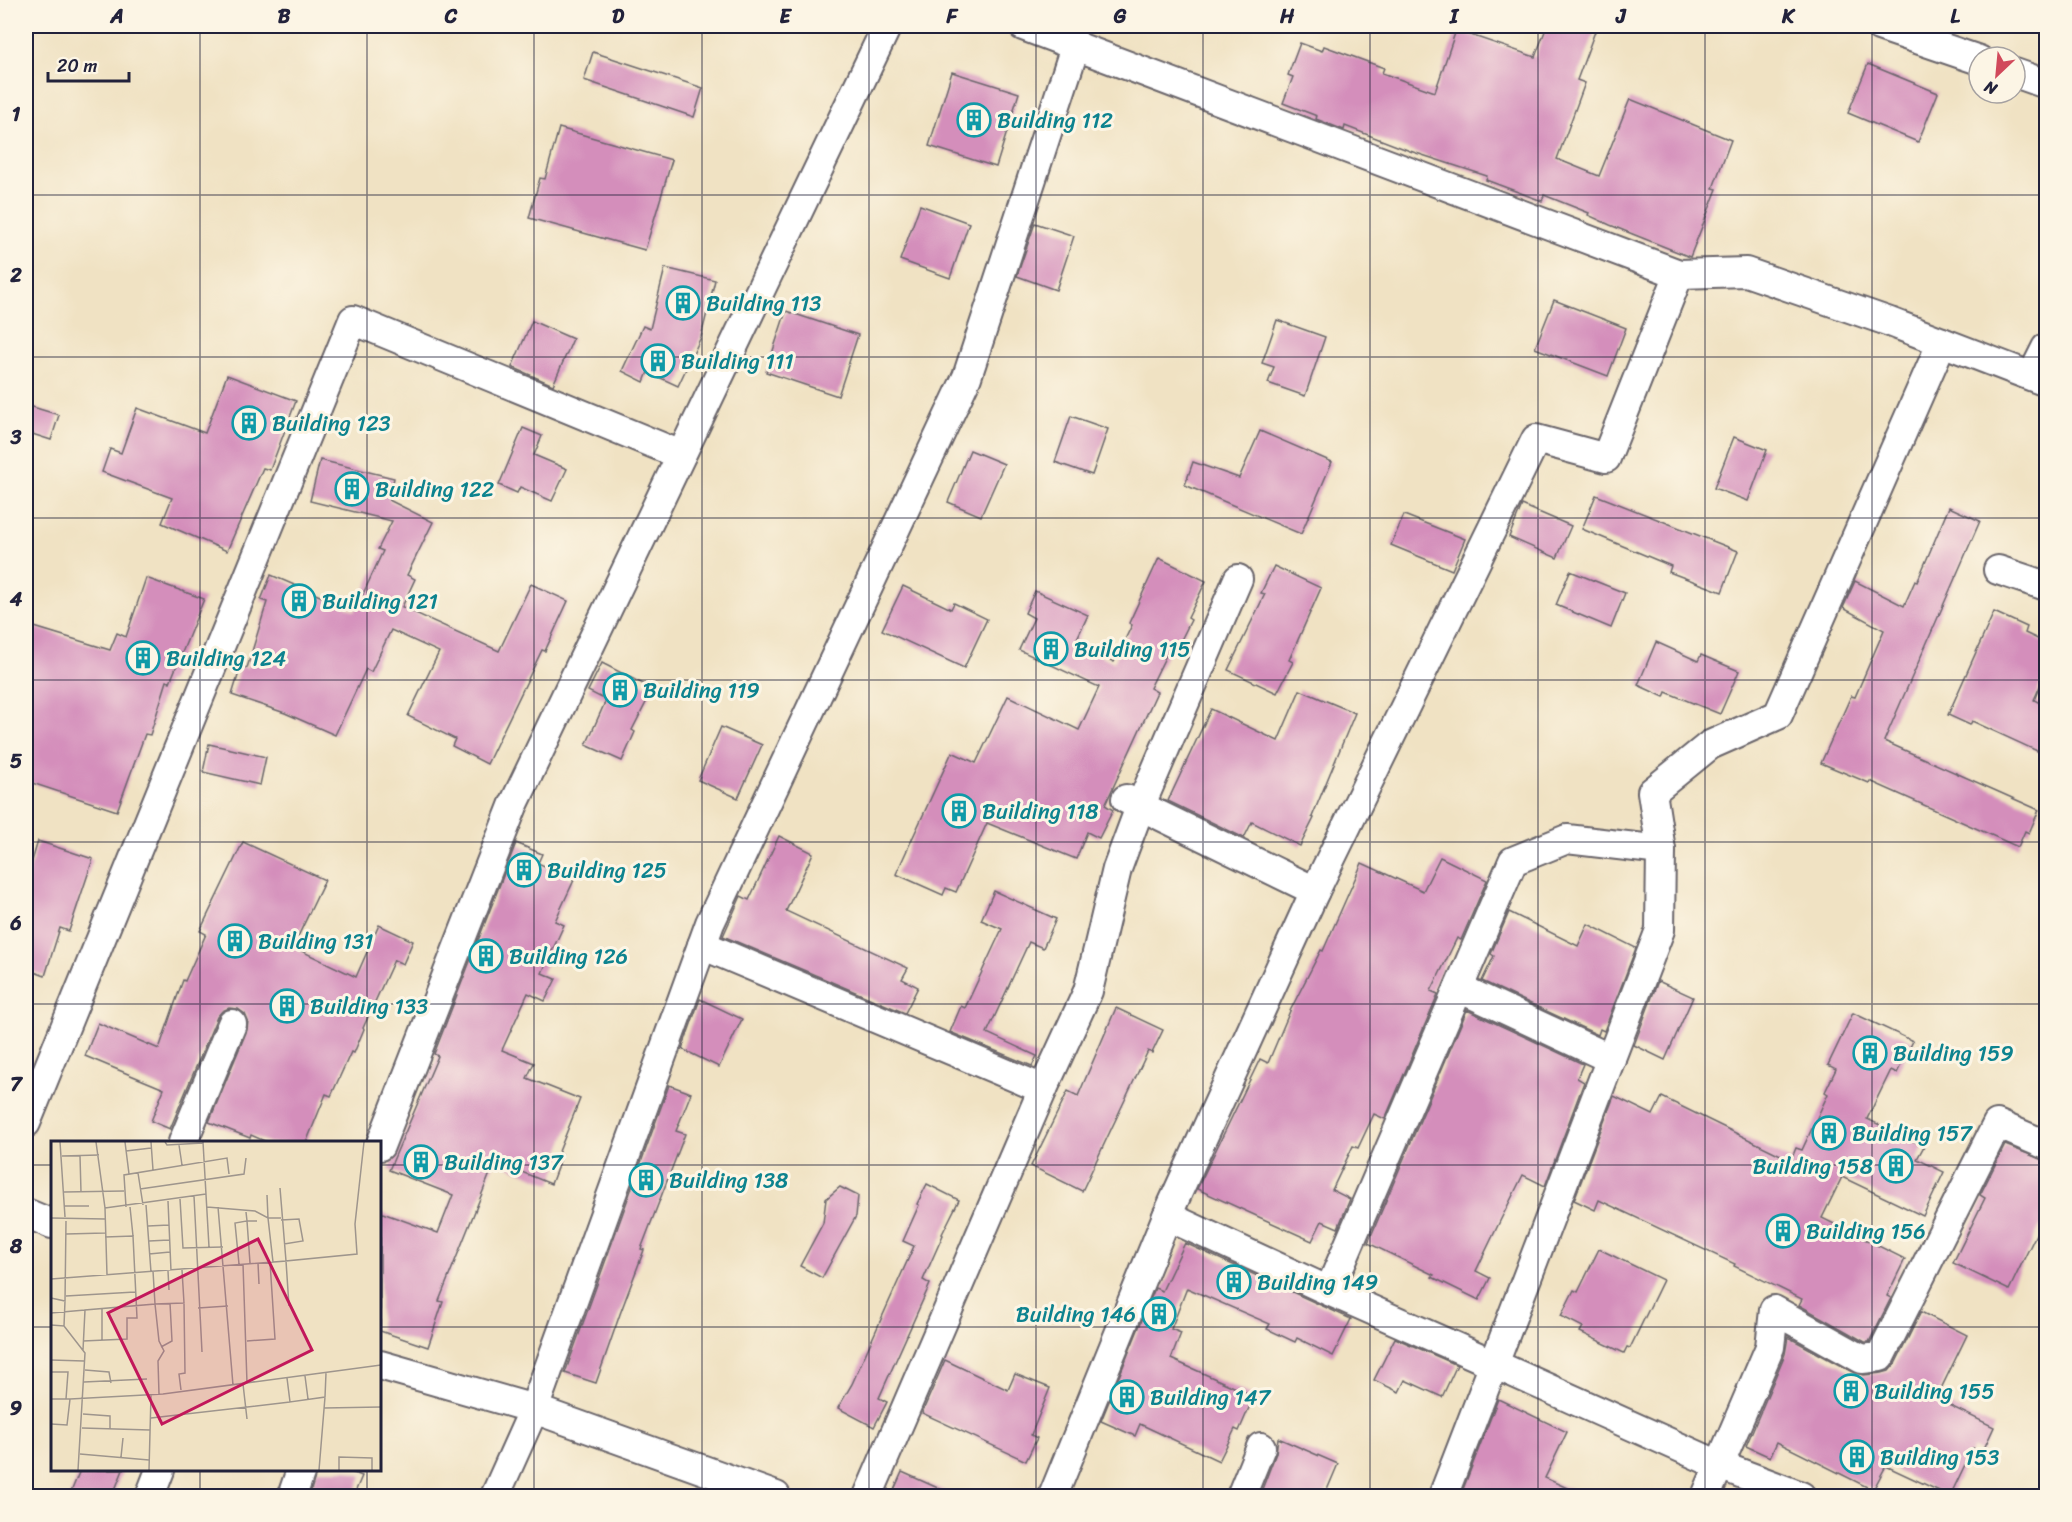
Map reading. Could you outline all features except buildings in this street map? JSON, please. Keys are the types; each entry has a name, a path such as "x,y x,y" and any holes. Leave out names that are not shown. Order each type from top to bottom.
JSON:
{"street":[{"path":"381,1143 513,806 887,26"},
{"path":"1023,26 1076,44 1679,274 1746,272 2039,379 2046,348"},
{"path":"1879,26 1967,56"},
{"path":"495,1497 534,1409 710,923 967,377 1076,44"},
{"path":"2027,77 2046,84"},
{"path":"1053,1497 1167,1216 1316,891 1536,439 1606,458 1679,274"},
{"path":"26,1123 353,320 681,455"},
{"path":"1443,1497 1660,930 1661,850 1652,792 1710,745 1778,715 1942,342"},
{"path":"1998,570 2046,586"},
{"path":"868,1497 1043,1089 1088,991 1133,803 1238,579"},
{"path":"1133,803 1316,891"},
{"path":"1329,1291 1514,861 1567,839 1661,850"},
{"path":"702,945 1043,1089"},
{"path":"1459,988 1611,1059"},
{"path":"184,1141 232,1024"},
{"path":"1706,1497 1770,1347 1774,1311 1862,1359 1880,1357 1997,1124 2046,1145"},
{"path":"26,1213 51,1224"},
{"path":"1167,1216 1719,1465 1801,1497"},
{"path":"381,1365 534,1409 776,1497"},
{"path":"1241,1497 1261,1447"},
{"path":"150,1497 160,1471"},
{"path":"291,1497 301,1471"}],"place":[{"name":"Building 112","path":"974,120"},
{"name":"Building 113","path":"683,303"},
{"name":"Building 111","path":"658,361"},
{"name":"Building 123","path":"249,423"},
{"name":"Building 122","path":"352,489"},
{"name":"Building 121","path":"299,601"},
{"name":"Building 115","path":"1051,649"},
{"name":"Building 124","path":"143,658"},
{"name":"Building 119","path":"620,690"},
{"name":"Building 118","path":"959,811"},
{"name":"Building 125","path":"524,870"},
{"name":"Building 131","path":"235,941"},
{"name":"Building 126","path":"486,956"},
{"name":"Building 133","path":"287,1006"},
{"name":"Building 159","path":"1870,1053"},
{"name":"Building 157","path":"1829,1133"},
{"name":"Building 137","path":"421,1162"},
{"name":"Building 158","path":"1896,1166"},
{"name":"Building 138","path":"646,1180"},
{"name":"Building 156","path":"1783,1231"},
{"name":"Building 149","path":"1234,1282"},
{"name":"Building 146","path":"1159,1314"},
{"name":"Building 155","path":"1851,1391"},
{"name":"Building 147","path":"1127,1397"},
{"name":"Building 153","path":"1857,1457"}]}
